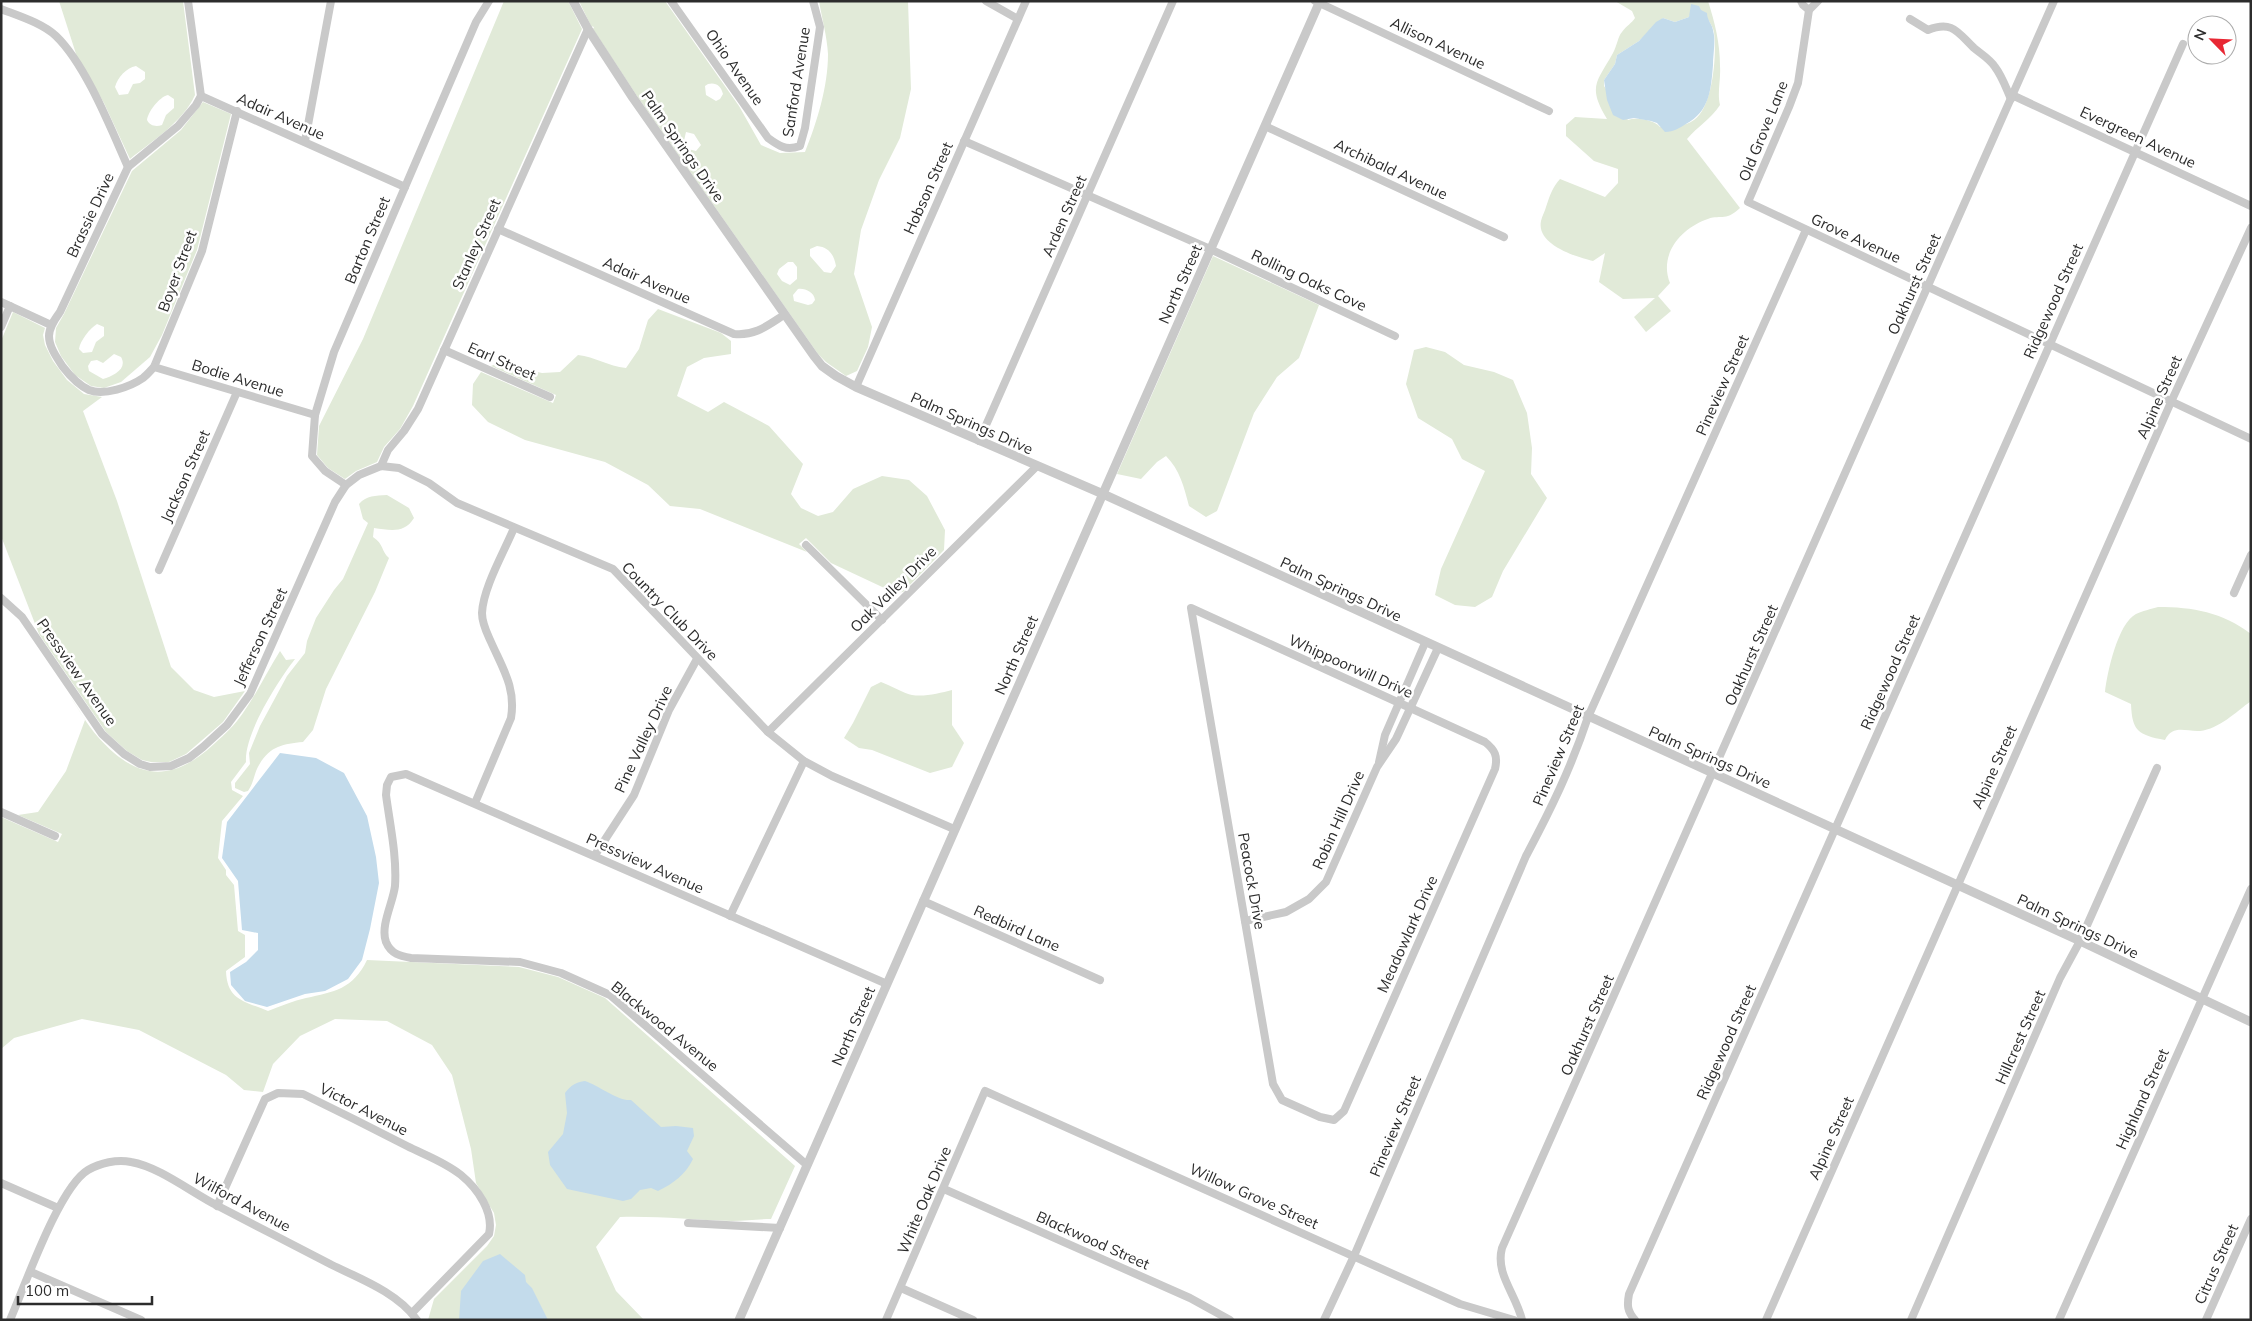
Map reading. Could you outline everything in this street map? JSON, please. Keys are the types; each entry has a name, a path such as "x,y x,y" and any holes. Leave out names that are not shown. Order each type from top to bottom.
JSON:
{"street":[{"path":"188,1 200,96"},
{"path":"306,142 331,1"},
{"name":"Barton Street","path":"346,485 325,471 312,456 315,414 334,352 476,22 489,1"},
{"name":"Palm Springs Drive","path":"573,1 588,29 633,98 784,315 822,366 856,387 1103,494 1425,643 1836,828 2251,1022"},
{"name":"Ohio Avenue","path":"671,1 768,138 779,146"},
{"name":"Sanford Avenue","path":"779,146 794,148 800,146 803,141 820,27 813,1"},
{"path":"986,1 1018,19"},
{"name":"Hobson Street","path":"856,387 1026,1"},
{"name":"Arden Street","path":"979,441 1173,1"},
{"path":"1801,1 1803,6 1809,10 1818,1"},
{"name":"Oakhurst Street","path":"1522,1320 1519,1307 1500,1268 1499,1258 1502,1248 1714,774 2054,1"},
{"name":"Allison Avenue","path":"1318,2 1549,110"},
{"name":"North Street","path":"739,1320 954,829 1266,126 1318,2"},
{"path":"1,8 55,35 69,51 99,104 128,167"},
{"name":"Old Grove Lane","path":"1748,202 1790,107 1798,83 1809,10"},
{"path":"1910,19 1928,30 1940,25 1954,28 1994,65 2012,97"},
{"name":"Stanley Street","path":"381,466 388,450 404,431 418,409 588,29"},
{"name":"Ridgewood Street","path":"1635,1320 1629,1312 1627,1304 1630,1294 2183,44"},
{"name":"Adair Avenue","path":"200,96 405,187"},
{"name":"Brassie Drive","path":"51,325 60,312 128,167 178,126 196,105 200,96"},
{"name":"Evergreen Avenue","path":"2012,97 2136,151 2251,206"},
{"name":"Boyer Street","path":"51,325 48,335 56,358 72,378 89,390 105,392 130,384 144,378 154,367 202,251 237,111"},
{"name":"Archibald Avenue","path":"1266,126 1504,237"},
{"name":"Rolling Oaks Cove","path":"964,142 1210,249 1395,336"},
{"name":"Grove Avenue","path":"1748,202 2251,439"},
{"name":"Adair Avenue","path":"498,228 734,334 746,335 760,331 784,315"},
{"name":"Alpine Street","path":"1766,1320 2171,402 2251,228"},
{"name":"Pineview Street","path":"1324,1320 1354,1256 1526,856 1574,761 1588,717 1806,230"},
{"path":"1,302 51,325"},
{"path":"1,327 10,306"},
{"name":"Earl Street","path":"444,350 550,397"},
{"name":"Bodie Avenue","path":"154,367 315,414"},
{"name":"Jackson Street","path":"159,570 237,392"},
{"path":"346,485 359,475 381,466"},
{"name":"Country Club Drive","path":"381,466 398,468 429,483 457,503 613,569 768,732 804,761 832,776 954,829"},
{"name":"Oak Valley Drive","path":"768,732 1037,466"},
{"name":"Jefferson Street","path":"161,768 189,758 227,725 238,712 267,658 335,502 346,485"},
{"path":"475,803 511,718 514,703 512,690 483,625 482,612 486,595 514,528"},
{"path":"806,545 882,620"},
{"path":"2234,592 2251,555"},
{"name":"Pressview Avenue","path":"1,598 22,617 102,734 124,754 140,764 161,768"},
{"name":"Whippoorwill Drive","path":"1190,608 1485,742 1492,747 1496,754"},
{"name":"Peacock Drive","path":"1190,608 1273,1084 1278,1096 1304,1111 1327,1120 1334,1120"},
{"name":"Robin Hill Drive","path":"1245,921 1286,912 1309,899 1326,882 1377,767 1385,736 1425,643"},
{"name":"Robin Hill Drive","path":"1377,767 1396,739 1438,648"},
{"name":"Pine Valley Drive","path":"595,855 634,795 669,710 697,659"},
{"name":"Meadowlark Drive","path":"1334,1120 1344,1112 1495,768 1496,754"},
{"path":"730,916 804,761"},
{"name":"Hillcrest Street","path":"1911,1320 2060,978 2080,941 2157,768"},
{"name":"Pressview Avenue","path":"391,951 386,942 385,932 395,888 395,866 386,795 387,785 391,777 406,774 887,984"},
{"path":"1,812 55,836"},
{"name":"Highland Street","path":"2059,1320 2251,889"},
{"name":"Redbird Lane","path":"923,901 1100,980"},
{"name":"Blackwood Avenue","path":"391,951 411,958 520,962 561,973 610,995 807,1165"},
{"name":"Willow Grove Street","path":"986,1091 1460,1304 1514,1320"},
{"name":"White Oak Drive","path":"886,1320 986,1091"},
{"name":"Victor Avenue","path":"217,1206 265,1099 278,1093 303,1094 449,1167 472,1186 483,1201 490,1220 489,1234 412,1313"},
{"name":"Wilford Avenue","path":"58,1208 70,1188 87,1170 110,1161 131,1162 152,1169 217,1206 369,1284 412,1313 417,1320"},
{"path":"1,1183 58,1208 10,1320"},
{"name":"Blackwood Street","path":"944,1189 1190,1298 1230,1320"},
{"name":"Citrus Street","path":"2206,1320 2251,1219"},
{"path":"688,1223 780,1228"},
{"path":"31,1272 141,1320"},
{"path":"900,1288 972,1320"}],"green space":[{"path":"59,1 183,1 195,95 190,105 175,122 130,159 104,103 77,57","holes":["136,66 145,72 145,79 140,83 133,84 128,94 119,95 115,87 118,80 126,71","168,95 174,99 174,108 166,115 162,125 151,125 147,120 149,113 154,105"]},
{"path":"504,1 568,1 582,29 413,406 400,429 384,447 377,462 356,471 345,479 328,468 317,455 319,426 363,339"},
{"path":"579,1 665,1 739,106 761,145 780,153 805,152 821,104 828,66 827,41 819,1 908,1 911,89 900,138 879,180 861,230 854,274 872,327 868,347 857,371 846,376 818,354 637,96 593,29 594,27 591,26","holes":["708,84 718,85 723,94 720,99 716,101 706,95 705,86","686,132 694,134 701,145 696,151 688,149 684,141","817,246 825,248 830,252 836,266 831,273 824,272 810,256 810,249","788,262 793,262 797,267 797,279 790,285 782,281 777,274 779,269","798,289 811,293 815,300 812,304 808,305 794,301 793,295"]},
{"path":"1615,1 1708,1 1719,49 1720,105 1687,139 1740,208 1735,213 1726,217 1710,218 1696,224 1680,237 1669,254 1667,263 1670,283 1658,296 1671,311 1646,332 1634,317 1655,298 1623,299 1599,282 1605,253 1593,261 1568,253 1551,243 1541,229 1541,219 1550,195 1560,179 1605,197 1618,183 1618,169 1594,161 1566,136 1566,125 1575,117 1607,119 1597,99 1596,84 1621,34 1635,18 1632,11","holes":["1691,12 1707,18 1714,32 1715,53 1709,92 1706,104 1700,113 1690,122 1673,126 1660,127 1650,121 1640,119 1628,120 1604,86 1604,80 1615,64 1617,55 1639,41 1663,18 1675,22 1689,17"]},
{"path":"203,102 231,114 197,250 162,335 150,357 121,382 104,388 91,386 75,375 61,356 55,342 56,328 132,171 181,130","holes":["97,324 104,327 104,336 96,342 92,352 83,353 79,349 81,342","114,354 121,357 123,361 123,365 115,374 103,379 89,371 88,366 91,361 97,360 103,363"]},
{"path":"1213,256 1319,305 1299,358 1277,377 1254,413 1217,511 1206,517 1189,506 1178,473 1166,456 1157,462 1141,479 1117,474"},
{"path":"658,309 721,333 731,341 731,354 704,358 687,367 677,396 708,412 724,402 769,426 803,464 791,494 801,508 818,516 833,512 853,489 882,476 909,480 927,496 945,530 944,550 903,592 895,593 831,563 806,538 799,544 807,552 700,509 670,506 648,485 605,462 525,440 488,422 472,405 473,384 481,372 553,403 556,395 491,366 498,363 542,373 560,372 578,355 626,368 639,349 648,320"},
{"path":"13,312 45,328 43,335 45,345 53,361 67,380 84,394 102,397 83,411 117,501 171,667 194,690 214,697 245,691 223,722 186,754 169,762 142,760 127,751 106,732 39,634 1,536 1,341"},
{"path":"1426,347 1445,352 1464,365 1494,372 1513,380 1527,413 1532,448 1531,474 1547,498 1503,571 1492,597 1475,607 1455,605 1435,595 1441,569 1485,471 1462,459 1452,439 1418,418 1406,384 1414,350"},
{"path":"387,495 409,508 414,518 406,527 401,529 374,528 373,537 379,542 389,558 375,592 326,689 313,730 303,742 283,745 272,750 257,768 252,785 248,791 244,792 235,788 235,783 250,764 249,753 260,726 287,676 305,653 307,641 316,618 343,579 368,523 363,519 359,504 368,497"},
{"path":"2158,607 2183,608 2207,612 2229,620 2251,634 2251,701 2214,727 2200,731 2176,730 2168,735 2165,740 2148,736 2138,730 2133,720 2131,704 2105,692 2114,649 2124,627 2136,614"},
{"path":"280,651 286,660 295,659 271,694 256,723 250,737 246,762 231,782 232,790 243,796 222,821 218,858 226,870 226,875 234,885 238,931 245,935 245,957 226,971 227,981 233,994 244,1002 268,1011 342,988 356,977 367,960 519,967 558,977 605,998 795,1166 771,1219 732,1221 620,1217 596,1247 616,1291 644,1320 428,1320 434,1299 487,1246 494,1236 496,1225 494,1213 476,1183 471,1149 452,1075 432,1045 387,1021 335,1019 300,1036 273,1064 263,1092 244,1090 226,1075 139,1030 82,1019 14,1038 1,1049 1,817 58,842 62,834 18,815 38,812 66,771 85,720 70,696 94,732 112,752 141,769 155,772 169,771 184,766 199,757 233,725 248,705"},
{"path":"881,682 912,695 927,695 952,690 952,725 964,743 952,767 930,773 872,750 859,748 844,738 871,687"}],"water":[{"path":"1691,4 1699,6 1701,10 1707,13 1714,39 1710,91 1705,106 1694,119 1679,128 1665,132 1657,123 1651,121 1634,118 1623,120 1613,115 1607,100 1604,80 1615,64 1617,55 1639,41 1656,22 1663,18 1675,22 1689,17"},
{"path":"280,753 316,758 344,773 367,816 376,857 379,883 362,960 348,979 325,991 305,994 267,1007 245,1001 231,985 230,972 246,962 258,950 258,933 242,930 238,881 222,858 227,822"},
{"path":"585,1081 614,1096 631,1100 661,1127 693,1128 694,1136 687,1151 693,1159 683,1174 674,1182 658,1191 651,1188 640,1190 631,1199 623,1201 567,1189 550,1165 548,1152 563,1134 567,1113 565,1093 574,1084"},
{"path":"500,1254 525,1275 526,1282 532,1288 548,1320 459,1320 461,1291 483,1261"}]}
